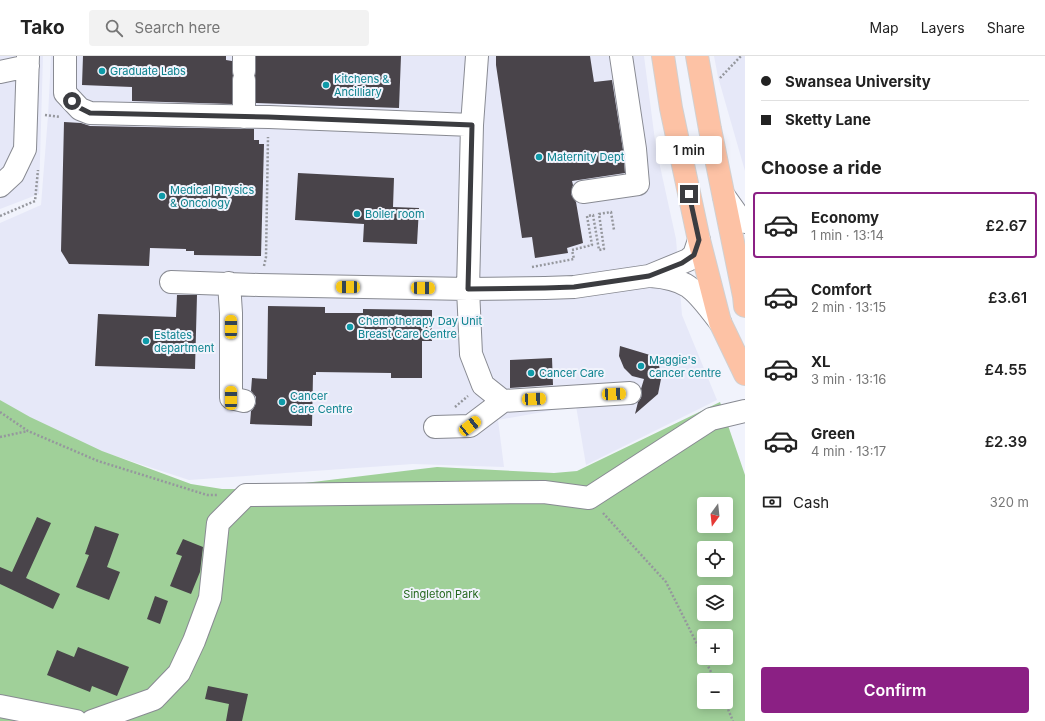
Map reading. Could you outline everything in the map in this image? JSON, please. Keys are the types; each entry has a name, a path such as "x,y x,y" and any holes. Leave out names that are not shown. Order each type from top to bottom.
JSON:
{"main road":[{"path":"663,56 671,108 699,240 720,322 745,374"},
{"path":"697,56 745,298"}],"lane":[{"path":"65,56 65,94 80,108 90,113 268,117 472,125"},
{"path":"477,56 472,125 468,289 471,354 483,385 503,401"},
{"path":"583,192 638,184 635,149 621,56"},
{"path":"0,72 28,61 25,149 13,174 0,186"},
{"path":"244,69 244,117"},
{"path":"724,196 739,217 745,222"},
{"path":"649,276 688,260 694,255 699,240"},
{"path":"171,282 468,289 574,287 649,276 668,277 683,282 691,287 720,322"},
{"path":"229,283 231,398 244,401"},
{"path":"435,427 470,426 503,401 630,393"},
{"path":"92,721 154,699 179,673 194,641 210,598 218,523 246,495 544,492 589,498 711,419 745,411"},
{"path":"0,706 76,721"}],"path":[{"path":"716,83 741,56"},
{"path":"259,285 266,257 268,117"},
{"path":"530,268 574,259 572,250 592,244 587,216 593,215 599,250 604,249 599,214 611,212 614,230"},
{"path":"454,407 483,385"},
{"path":"0,412 28,431 98,461 207,495"},
{"path":"0,437 28,431"},
{"path":"589,498 666,582 712,673"},
{"path":"728,709 733,721"}],"shaded area":[{"path":"0,56 43,56 39,194 0,209"},
{"path":"51,56 644,56 656,148 676,239 682,315 717,400 586,465 576,406 498,420 504,467 413,464 189,480 103,452 29,419 0,400 0,223 41,205"},
{"path":"714,56 745,56 745,171 718,77"}],"green space":[{"name":"Singleton Park","path":"0,400 30,417 102,451 191,484 222,489 255,489 437,467 554,473 577,471 720,402 745,475 745,721 0,721"}],"building":[{"path":"83,56 226,56 226,60 232,61 232,104 132,101 132,87 82,85"},
{"path":"256,56 401,56 399,108 256,103"},
{"name":"Maternity Dept","path":"496,56 590,56 594,82 612,80 623,150 625,173 572,181 573,185 571,194 576,202 583,243 567,248 568,253 535,258 532,237 522,238 496,65"},
{"name":"Medical Physics & Oncology","path":"64,122 81,123 90,126 254,129 254,140 259,140 259,144 264,144 261,256 194,255 194,251 186,251 186,249 150,248 149,266 69,264 61,251"},
{"name":"Boiler room","path":"298,173 394,178 393,207 419,208 417,244 363,242 364,224 295,220"},
{"name":"Estates department","path":"177,295 197,295 195,369 95,366 98,314 176,317"},
{"name":"Chemotherapy Day Unit Breast Care Centre","path":"268,306 325,307 325,313 363,313 363,309 432,310 432,341 422,341 422,378 391,378 391,373 316,372 316,375 313,375 312,426 250,424 251,411 256,403 256,397 251,391 252,378 267,379"},
{"name":"Maggie's cancer centre","path":"620,346 650,355 659,365 661,379 658,394 635,414 638,402 641,398 641,389 644,379 632,376 624,368 619,356"},
{"name":"Cancer Care","path":"552,358 553,385 510,388 510,360"},
{"path":"37,517 51,523 26,578 60,594 53,609 0,584 0,567 12,572"},
{"path":"95,526 119,534 107,567 120,572 109,600 76,587 89,555 85,554"},
{"path":"183,539 203,547 200,572 191,594 170,586 182,556 176,554"},
{"path":"155,596 168,601 160,624 147,619"},
{"path":"78,647 129,667 117,696 92,686 90,692 47,675 57,650 74,657"},
{"path":"208,686 248,694 242,721 226,721 229,704 205,699"}],"place":[{"name":"Graduate Labs","path":"102,71"},
{"name":"Kitchens & Ancilliary","path":"326,85"},
{"name":"Maternity Dept","path":"539,157"},
{"name":"Medical Physics & Oncology","path":"162,196"},
{"name":"Boiler room","path":"357,214"},
{"name":"Chemotherapy Day Unit Breast Care Centre","path":"350,327"},
{"name":"Estates department","path":"146,341"},
{"name":"Maggie's cancer centre","path":"641,366"},
{"name":"Cancer Care","path":"531,373"},
{"name":"Cancer Care Centre","path":"282,402"}],"route":[{"path":"72,101 80,108 90,113 268,117 472,125 468,289 574,287 649,276 682,263 694,255 699,240 689,194"}]}
